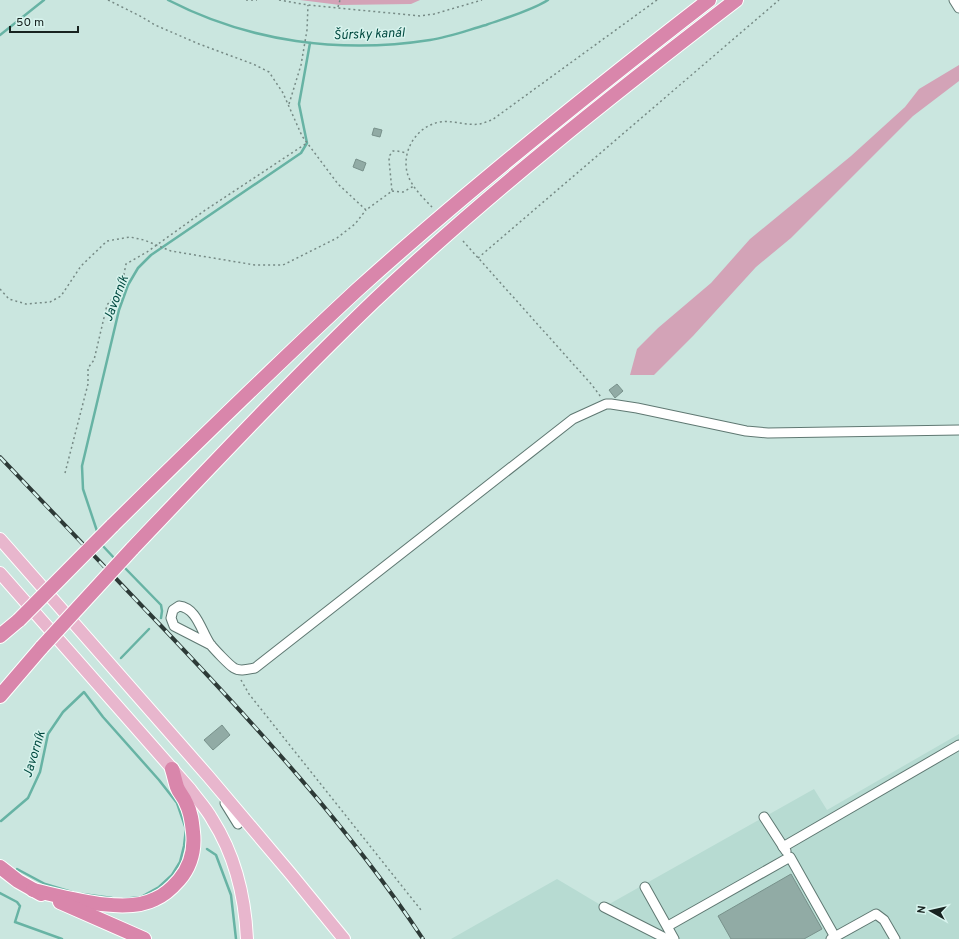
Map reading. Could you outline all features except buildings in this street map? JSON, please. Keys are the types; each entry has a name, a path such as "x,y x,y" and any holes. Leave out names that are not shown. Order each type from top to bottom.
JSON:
{"highway":[{"path":"0,636 19,620 256,383 359,289 464,197 524,147 616,72 710,0"},
{"path":"0,696 42,647 132,549 272,402 379,297 474,212 623,87 736,0"},
{"path":"33,890 93,903 123,905 146,903 155,900 169,890 186,870 194,844 190,814 178,788 172,769"},
{"path":"0,867 33,890 144,939"}],"main road":[{"path":"0,539 208,776 344,939"},
{"path":"0,573 190,789 212,819 228,851 240,884 248,939"}],"lane":[{"path":"954,0 959,8"},
{"path":"211,645 174,626 171,618 173,610 179,606 186,607 192,612 211,645 235,669 245,670 255,668 573,419 606,404 637,408 746,431 768,433 959,430"},
{"path":"0,641 19,620"},
{"path":"783,847 959,745"},
{"path":"208,776 238,824"},
{"path":"764,817 790,857 833,938 876,914 884,920 893,938"},
{"path":"668,926 790,857"},
{"path":"645,886 674,939"},
{"path":"604,907 667,939"}],"path":[{"path":"108,0 155,25 199,44 253,64 269,72 283,93 302,136 338,184 366,210"},
{"path":"246,0 257,0"},
{"path":"279,0 308,5 426,16 445,12 482,0"},
{"path":"338,7 340,0"},
{"path":"432,207 414,186 409,178 406,166 407,153 411,142 418,133 429,126 440,122 481,124 492,120 657,0"},
{"path":"478,258 779,0"},
{"path":"288,104 300,65 307,30 308,5"},
{"path":"65,473 88,384 88,368 94,360 107,305 121,289 126,264 157,245 204,211 307,143"},
{"path":"392,191 389,160 390,155 393,151 397,150 407,153"},
{"path":"0,289 9,299 26,304 50,302 61,296 81,266 107,241 130,238 144,240 171,251 255,265 284,265 337,238 355,224 366,210 392,191 403,192 414,186"},
{"path":"463,241 592,385 606,404"},
{"path":"235,669 249,694 421,910"}],"shaded area":[{"path":"300,0 420,0 411,4 340,5"},
{"path":"959,65 959,81 913,116 791,238 756,267 693,336 654,375 630,375 637,349 658,328 711,283 750,239 851,156 905,107 919,89"},
{"path":"959,734 959,939 451,939 557,879 604,907 814,789 827,810"}],"waterway":[{"path":"0,35 44,0"},
{"name":"Šúrsky kanál","path":"168,0 231,26 263,35 329,45 363,46 397,44 444,37 518,14 534,8 548,0"},
{"name":"Javorník","path":"98,534 83,489 82,466 119,310 128,285 138,268 151,255 301,153 307,143 299,104 310,43"},
{"name":"Javorník","path":"101,543 116,560"},
{"name":"Javorník","path":"123,566 161,605 161,618"},
{"name":"Javorník","path":"121,658 149,629"},
{"path":"1,821 28,798 40,772 48,734 63,712 84,692 103,717 159,780 177,803 186,829 180,862 172,875 159,887 141,897 123,899"},
{"path":"207,849 216,855 231,895 236,939"},
{"path":"17,869 45,884 75,893"},
{"path":"0,893 17,902 20,906 15,922 62,939"},
{"path":"82,894 112,898"}],"railway":[{"path":"0,457 198,665 300,778 364,857 423,939"}]}
